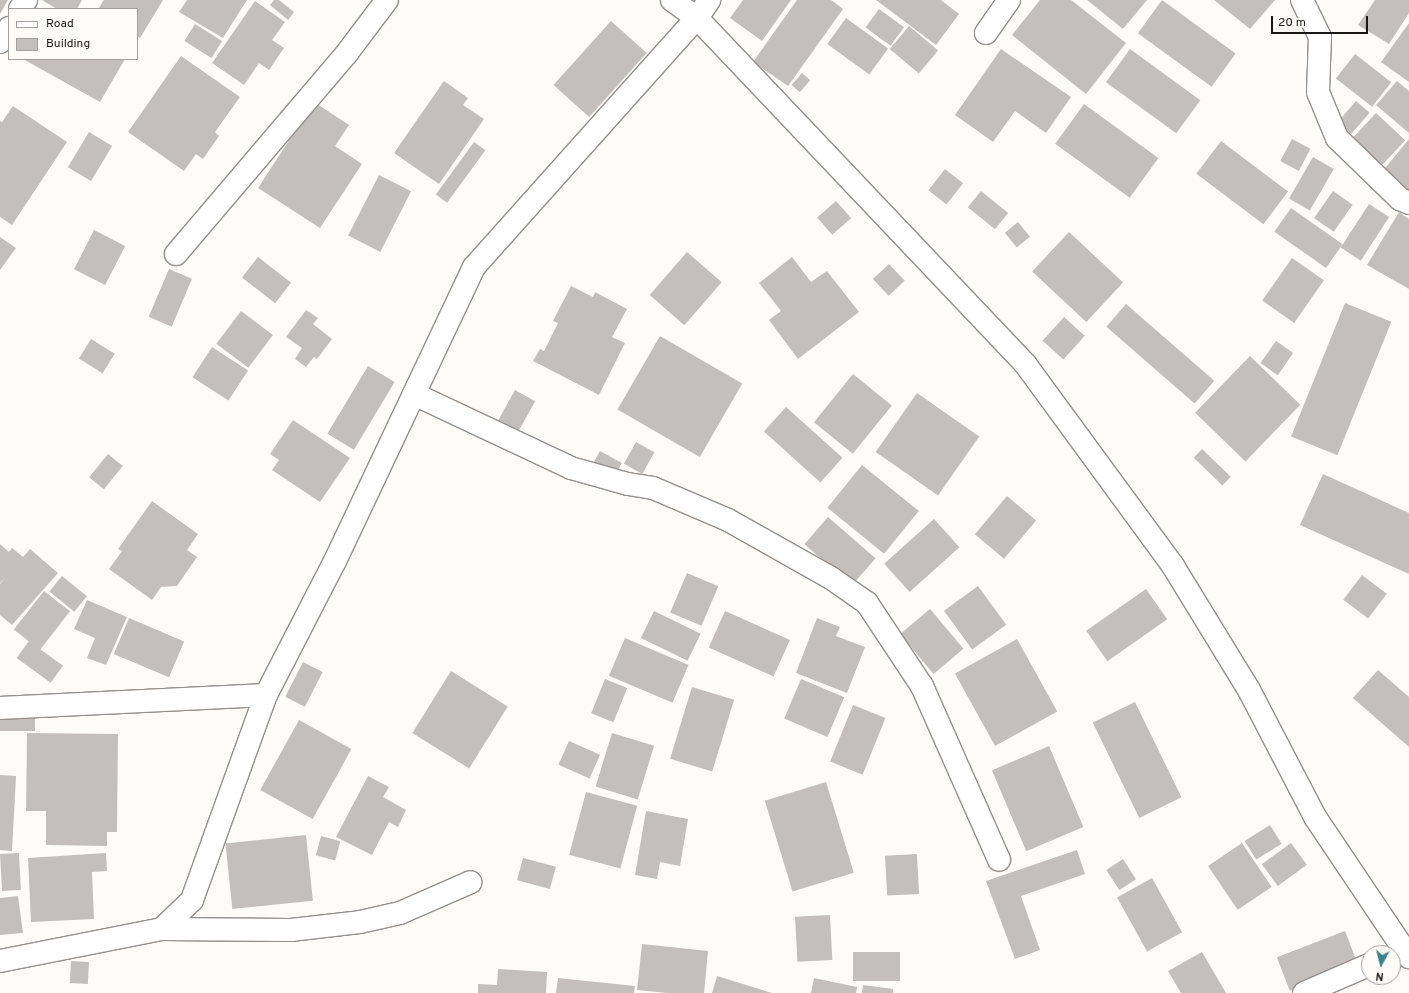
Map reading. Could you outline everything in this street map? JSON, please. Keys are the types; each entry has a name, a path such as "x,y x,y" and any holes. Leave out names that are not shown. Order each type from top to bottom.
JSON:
{"street":[{"path":"176,254 347,53 387,0"},
{"path":"672,0 697,18 1030,371 1173,566 1249,690 1315,817 1402,954"},
{"path":"162,929 192,900 266,695 335,561 474,267 697,18 709,0"},
{"path":"986,32 1009,0"},
{"path":"1302,0 1320,36 1318,92 1337,138 1400,199 1409,203"},
{"path":"0,42 8,30"},
{"path":"414,394 571,468 628,484 653,488 728,520 831,578 867,604 922,686 999,860"},
{"path":"0,708 266,695"},
{"path":"0,961 162,929 291,930 360,922 400,912 471,882"},
{"path":"1304,993 1361,968"}],"building":[{"path":"0,0 8,0 0,14"},
{"path":"42,0 82,0 78,8 55,8"},
{"path":"104,0 163,0 140,38 138,37 138,8 99,8"},
{"path":"187,0 247,0 223,38 179,12"},
{"path":"274,0 279,0 294,12 288,20 270,5"},
{"path":"743,0 791,0 762,41 730,18"},
{"path":"797,0 831,0 843,9 788,86 753,62"},
{"path":"876,0 941,0 959,14 936,45"},
{"path":"1040,0 1071,0 1126,43 1086,94 1012,35"},
{"path":"1087,0 1147,0 1123,29"},
{"path":"1162,0 1236,53 1212,87 1138,33"},
{"path":"1214,0 1275,0 1250,29"},
{"path":"1375,0 1409,0 1409,13 1389,44 1358,25"},
{"path":"255,1 285,22 272,40 284,48 269,70 259,63 244,85 212,63"},
{"path":"879,9 904,27 891,46 865,28"},
{"path":"846,18 888,49 869,74 827,44"},
{"path":"611,21 647,53 589,117 553,85"},
{"path":"1409,23 1409,82 1381,62"},
{"path":"195,24 222,41 212,58 184,41"},
{"path":"909,26 938,50 919,73 890,49"},
{"path":"1001,49 1071,97 1046,133 1015,111 993,142 955,115"},
{"path":"1130,49 1200,100 1176,133 1106,82"},
{"path":"1355,54 1391,82 1372,107 1336,78"},
{"path":"181,56 240,97 215,132 219,136 203,159 196,154 184,171 128,132"},
{"path":"25,60 124,60 100,102"},
{"path":"802,73 810,80 800,92 792,85"},
{"path":"444,81 468,98 463,105 484,119 439,184 394,153"},
{"path":"1397,81 1409,91 1409,133 1376,105"},
{"path":"1356,101 1370,113 1351,134 1338,122"},
{"path":"314,102 349,125 335,146 362,164 320,228 258,188"},
{"path":"1084,104 1158,158 1130,198 1055,144"},
{"path":"13,106 67,142 12,225 0,217 0,121 2,122"},
{"path":"1376,113 1405,140 1378,170 1349,142"},
{"path":"89,132 112,146 91,181 68,167"},
{"path":"1292,139 1311,149 1299,171 1280,161"},
{"path":"1409,139 1409,196 1381,173"},
{"path":"1221,141 1288,192 1263,224 1196,174"},
{"path":"474,142 485,150 447,203 436,195"},
{"path":"1313,157 1334,169 1310,211 1289,199"},
{"path":"945,169 963,183 947,204 928,190"},
{"path":"379,175 411,191 380,252 348,236"},
{"path":"981,191 1008,213 995,229 968,207"},
{"path":"1333,191 1353,205 1334,232 1314,218"},
{"path":"836,201 851,218 832,235 817,217"},
{"path":"1369,204 1389,217 1361,261 1341,248"},
{"path":"1291,208 1343,244 1326,268 1274,232"},
{"path":"1399,212 1409,219 1409,289 1367,265"},
{"path":"1018,222 1030,237 1017,247 1005,233"},
{"path":"94,230 125,246 105,285 74,269"},
{"path":"1069,232 1123,282 1086,322 1032,271"},
{"path":"0,237 16,248 0,270"},
{"path":"687,252 722,282 684,325 650,295"},
{"path":"258,257 291,283 275,303 242,277"},
{"path":"792,257 811,282 827,271 859,312 798,359 769,320 781,311 759,283"},
{"path":"1292,258 1324,280 1294,323 1262,301"},
{"path":"889,264 905,281 889,296 873,279"},
{"path":"169,269 192,279 172,327 149,317"},
{"path":"571,286 593,297 595,292 627,309 612,337 625,343 599,395 533,361 540,349 544,351 558,323 553,321"},
{"path":"1345,303 1391,322 1337,455 1291,437"},
{"path":"1126,304 1214,381 1195,403 1106,327"},
{"path":"306,310 318,318 313,324 332,339 317,359 314,357 306,367 295,359 302,348 286,337"},
{"path":"241,311 273,335 248,368 216,344"},
{"path":"1064,317 1085,336 1063,360 1043,341"},
{"path":"660,336 742,384 700,457 618,410"},
{"path":"91,339 115,354 103,373 79,359"},
{"path":"1276,341 1293,353 1278,375 1261,363"},
{"path":"212,347 248,370 228,401 192,377"},
{"path":"1250,356 1300,405 1245,461 1195,413"},
{"path":"368,366 395,382 354,450 327,434"},
{"path":"853,374 892,405 853,454 814,422"},
{"path":"515,390 535,401 517,434 497,422"},
{"path":"917,393 979,437 938,496 876,452"},
{"path":"786,407 842,458 820,482 764,432"},
{"path":"293,420 350,458 320,502 272,470 279,460 270,454"},
{"path":"636,442 654,452 642,474 624,464"},
{"path":"1202,449 1231,477 1222,485 1194,458"},
{"path":"600,451 622,463 613,480 591,468"},
{"path":"108,454 123,466 104,489 89,477"},
{"path":"862,465 919,511 884,554 827,508"},
{"path":"1323,474 1409,513 1409,574 1300,525"},
{"path":"1007,496 1036,520 1004,559 975,534"},
{"path":"152,501 198,534 187,550 197,557 177,586 161,587 152,600 109,569 122,551 118,549"},
{"path":"828,517 876,558 852,586 804,544"},
{"path":"934,519 959,547 910,592 884,564"},
{"path":"0,544 9,552 12,548 23,557 30,549 58,573 12,625 0,615 0,584 6,577 0,583"},
{"path":"687,573 718,586 701,626 670,613"},
{"path":"1362,575 1387,594 1368,618 1343,600"},
{"path":"62,576 87,596 74,612 49,592"},
{"path":"978,586 1006,625 972,650 944,611"},
{"path":"1146,589 1167,619 1107,661 1086,631"},
{"path":"44,591 70,611 40,650 14,630"},
{"path":"87,600 127,617 106,665 87,658 95,638 74,629"},
{"path":"930,609 963,649 934,674 900,634"},
{"path":"654,611 701,634 688,661 641,638"},
{"path":"725,611 790,640 774,676 709,648"},
{"path":"129,618 184,641 169,677 114,654"},
{"path":"817,618 840,627 836,636 865,647 847,693 796,673"},
{"path":"625,638 689,665 672,703 609,676"},
{"path":"1017,639 1057,712 995,746 955,673"},
{"path":"29,641 63,666 51,683 17,658"},
{"path":"303,662 323,672 305,707 285,697"},
{"path":"1378,670 1409,697 1409,747 1353,698"},
{"path":"451,671 508,707 469,768 412,733"},
{"path":"605,679 627,688 613,722 591,713"},
{"path":"801,679 844,697 827,737 784,719"},
{"path":"692,687 734,700 712,772 670,759"},
{"path":"1135,702 1181,797 1139,818 1093,723"},
{"path":"853,705 885,718 863,775 830,762"},
{"path":"0,713 35,713 35,731 0,731"},
{"path":"299,720 351,749 313,819 260,790"},
{"path":"27,733 118,734 117,832 107,832 107,846 46,845 46,811 26,811"},
{"path":"612,733 654,746 638,799 596,787"},
{"path":"569,741 600,755 589,779 558,765"},
{"path":"1049,746 1083,827 1026,851 992,770"},
{"path":"0,775 16,776 12,851 0,850"},
{"path":"368,776 389,787 383,797 406,810 398,827 389,822 372,855 336,837"},
{"path":"826,782 854,873 793,892 765,801"},
{"path":"586,792 637,806 620,869 569,855"},
{"path":"646,811 688,819 680,866 660,862 657,879 635,875"},
{"path":"1270,825 1282,844 1256,860 1245,841"},
{"path":"306,835 313,901 232,909 225,843"},
{"path":"321,836 340,841 335,860 316,855"},
{"path":"1242,843 1272,887 1238,910 1208,866"},
{"path":"1291,843 1307,865 1278,886 1262,864"},
{"path":"1077,850 1085,874 1021,896 1040,950 1015,959 986,881"},
{"path":"19,853 21,890 2,891 0,854"},
{"path":"106,853 107,871 92,872 94,919 31,922 28,858"},
{"path":"917,854 919,894 887,896 885,856"},
{"path":"523,858 556,867 550,889 517,880"},
{"path":"1123,859 1136,879 1119,890 1106,870"},
{"path":"1152,878 1182,932 1147,952 1117,897"},
{"path":"18,896 23,933 0,935 0,898"},
{"path":"830,915 832,960 797,962 795,917"},
{"path":"1345,931 1358,965 1290,991 1277,957"},
{"path":"642,944 708,951 704,993 667,993 637,990"},
{"path":"853,952 900,952 900,981 853,981"},
{"path":"1202,952 1226,993 1181,993 1168,971"},
{"path":"71,961 89,962 88,984 70,983"},
{"path":"498,969 547,972 546,993 478,993 478,984 497,985"},
{"path":"717,976 772,993 712,993"},
{"path":"558,978 635,986 634,993 556,993"},
{"path":"814,978 857,987 856,993 811,993"},
{"path":"863,985 893,989 893,993 862,993"}]}
